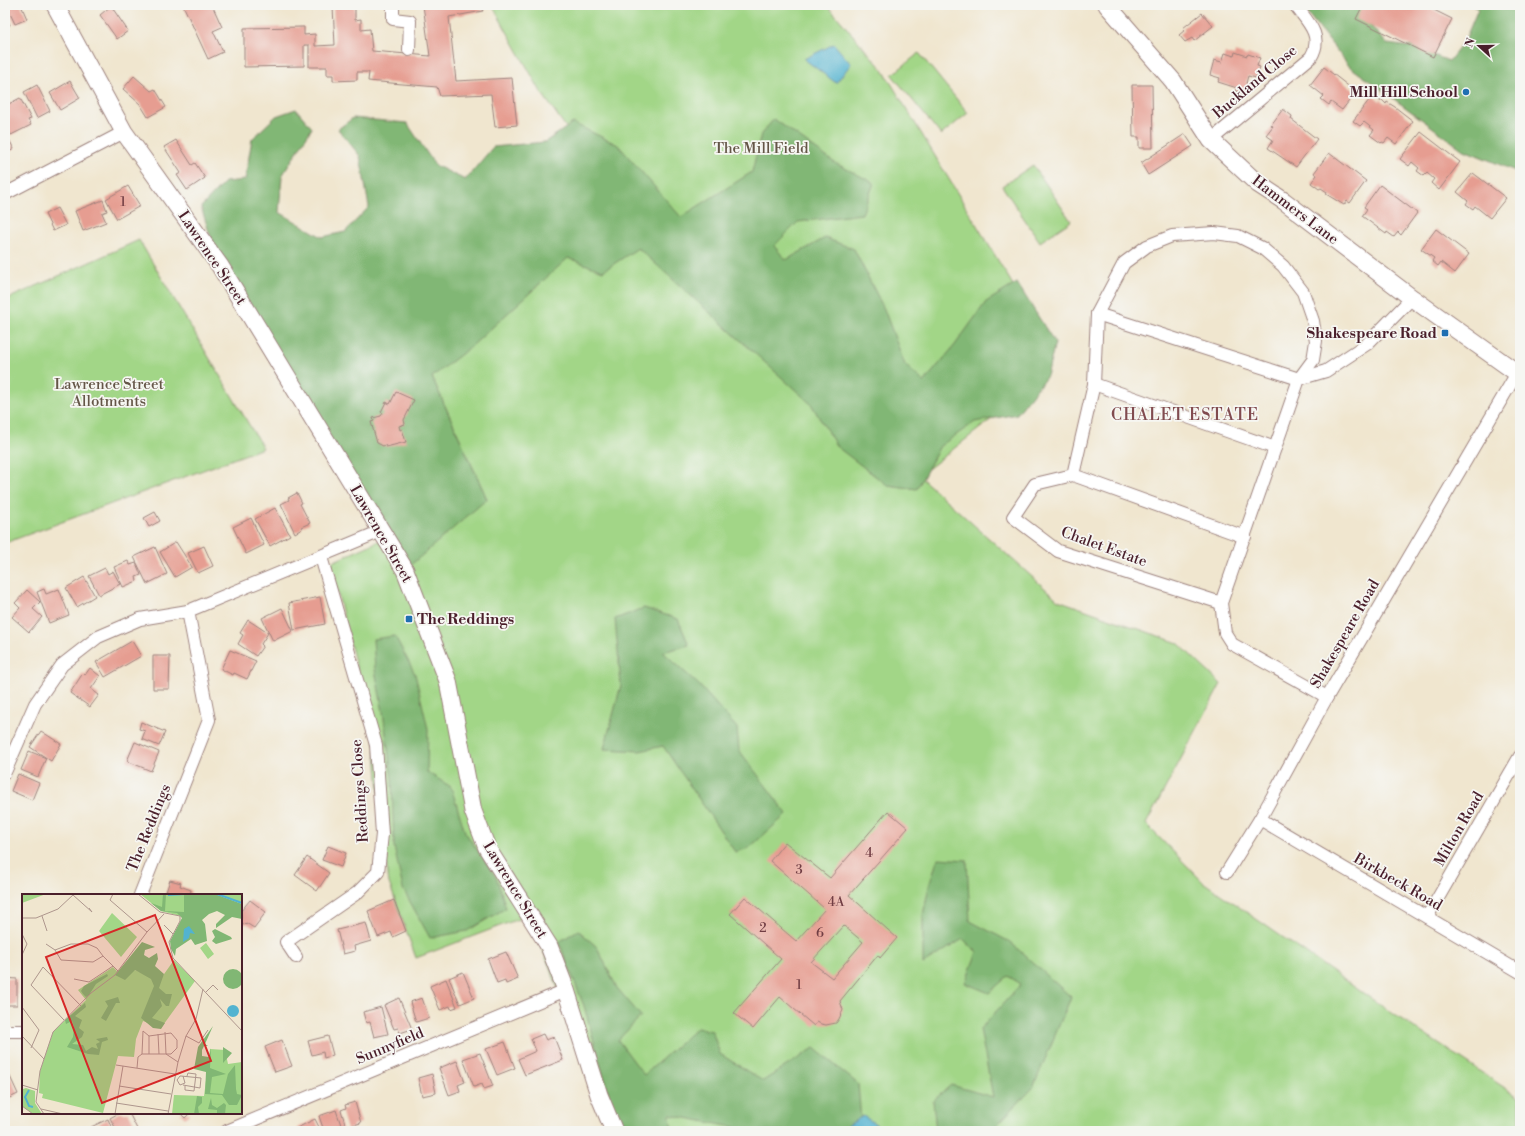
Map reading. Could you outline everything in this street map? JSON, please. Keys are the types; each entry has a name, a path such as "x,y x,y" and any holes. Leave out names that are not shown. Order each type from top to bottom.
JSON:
{"street":[{"name":"Lawrence Street","path":"56,5 124,132 220,266 405,570 448,681 473,811 487,848 549,946 566,990 599,1096 614,1131"},
{"path":"393,5 393,19 410,21 409,50"},
{"name":"Hammers Lane","path":"1107,5 1173,81 1211,140 1258,184 1518,374"},
{"name":"Buckland Close","path":"1211,140 1311,56 1315,50 1317,42 1312,29 1294,5"},
{"path":"5,194 124,132"},
{"path":"1245,536 1073,475 1094,384 1097,314 1124,263 1147,246 1172,236 1214,233 1238,236 1262,248 1283,266 1303,292 1313,321 1316,341 1313,360 1299,379 1245,536 1220,603 1224,633 1232,644 1326,697"},
{"path":"1097,314 1299,379 1326,371 1367,344 1412,298"},
{"name":"Shakespeare Road","path":"1227,872 1260,819 1326,697 1518,374"},
{"path":"1094,384 1275,448"},
{"name":"Chalet Estate","path":"1073,475 1036,484 1013,517 1058,551 1220,603"},
{"path":"5,772 35,704 62,665 98,637 140,619 188,611 381,531"},
{"name":"Reddings Close","path":"296,957 286,942 357,893 378,872 382,834 376,744 321,557"},
{"name":"The Reddings","path":"140,894 209,720 188,611"},
{"name":"Milton Road","path":"1427,917 1520,756"},
{"name":"Birkbeck Road","path":"1260,819 1520,972"},
{"name":"Sunnyfield","path":"227,1131 566,990"},
{"path":"5,1031 22,1030"}],"green space":[{"name":"The Mill Field","path":"492,5 827,5 883,70 1048,343 1002,411 919,476 1058,600 1178,643 1221,684 1146,824 1203,882 1386,1009 1520,1098 1520,1131 614,1131 529,915 416,958 389,883 383,839 375,742 330,563 392,535 487,499 432,377 566,241 633,222 541,92"},
{"name":"Mill Hill School","path":"1301,5 1367,5 1360,14 1387,44 1412,47 1449,61 1464,42 1478,9 1473,5 1520,6 1520,173 1462,149 1349,66"},
{"path":"919,53 968,113 941,135 892,75"},
{"name":"The Mill Field","path":"296,109 312,128 282,176 279,212 322,237 345,232 369,207 360,156 338,129 353,118 407,123 435,165 465,180 493,147 545,142 573,123 618,145 681,217 752,172 761,134 774,119 835,163 874,183 862,214 798,222 774,246 786,260 825,238 854,249 884,309 905,365 924,382 955,345 986,302 1017,283 1055,343 1047,376 1017,414 975,422 940,446 917,489 887,485 837,447 811,404 638,248 603,271 568,258 473,345 432,377 487,499 405,570 220,266 201,207 225,182 245,180 252,139 276,116"},
{"path":"1033,165 1071,221 1040,242 1002,186"},
{"name":"Lawrence Street Allotments","path":"139,240 263,448 5,543 5,300"},
{"path":"644,608 678,619 689,645 663,652 699,685 737,728 739,750 787,814 749,848 735,852 663,746 640,751 604,749 621,685 615,619"},
{"path":"395,636 415,674 428,729 427,772 451,787 465,832 497,879 506,908 467,931 430,938 403,889 394,847 392,779 383,712 375,670 373,639"},
{"path":"938,858 967,860 970,921 1010,942 1071,997 1033,1088 991,1131 936,1131 933,1101 951,1085 993,1097 980,1029 1021,984 1008,976 989,993 965,983 977,952 963,939 923,964 923,915 929,886"},
{"path":"578,930 597,947 617,988 641,1016 618,1040 644,1075 697,1028 712,1031 720,1054 763,1081 814,1048 858,1084 862,1131 745,1131 738,1128 670,1115 672,1131 623,1131 611,1102 584,1006 559,942"}],"water":[{"path":"834,44 851,64 836,83 804,59"},
{"path":"863,1116 876,1124 880,1131 839,1131"}],"building":[{"path":"6,5 21,5 27,19 15,24"},
{"path":"183,5 212,5 222,27 213,31 223,52 208,59"},
{"path":"423,5 481,5 483,11 449,17 456,81 512,78 517,125 495,127 491,94 440,96 437,87 368,81 369,72 357,72 357,80 333,81 333,75 327,75 327,67 309,67 309,45 304,45 304,66 244,67 244,28 304,27 304,35 315,34 315,46 335,45 333,7 355,7 355,20 361,19 361,30 370,29 372,51 430,56"},
{"path":"1363,5 1424,5 1452,19 1433,57 1356,19"},
{"path":"111,6 128,31 117,39 100,15"},
{"path":"1202,13 1213,26 1194,41 1192,38 1185,42 1179,35 1185,30 1183,28"},
{"path":"5,15 10,25 5,27"},
{"path":"1235,52 1260,58 1257,66 1260,67 1256,78 1248,76 1246,83 1249,84 1246,95 1235,91 1237,88 1218,82 1220,78 1210,75 1214,60 1222,62 1225,53 1234,56"},
{"path":"1324,67 1356,92 1342,110 1331,102 1329,105 1321,99 1324,96 1310,85"},
{"path":"134,76 151,91 155,89 166,107 148,117 140,104 123,89"},
{"path":"70,81 80,98 60,110 50,93"},
{"path":"37,85 50,111 37,118 24,92"},
{"path":"1132,85 1152,85 1153,148 1139,148 1139,137 1133,137"},
{"path":"1373,95 1380,101 1381,99 1386,104 1387,102 1395,107 1413,121 1396,144 1388,138 1384,143 1381,143 1370,135 1374,130 1364,122 1360,126 1353,121"},
{"path":"20,98 31,119 28,120 31,125 11,135 5,122 5,106"},
{"path":"1283,109 1292,116 1291,119 1317,139 1296,167 1268,148 1273,140 1266,135 1273,126 1271,125"},
{"path":"5,132 14,149 7,153 9,158 5,160"},
{"path":"1421,132 1460,162 1439,190 1431,183 1434,179 1427,173 1424,176 1417,171 1419,168 1412,162 1409,166 1400,159"},
{"path":"1185,134 1193,146 1148,175 1141,163"},
{"path":"176,140 192,165 195,163 205,178 187,190 177,175 181,173 164,147"},
{"path":"1329,153 1366,181 1350,203 1347,201 1344,205 1326,194 1327,192 1321,188 1319,189 1311,183 1317,175 1314,173"},
{"path":"1473,173 1506,198 1490,218 1475,206 1473,209 1466,204 1468,201 1457,192"},
{"path":"1380,185 1417,213 1401,235 1398,232 1394,237 1387,232 1386,234 1362,216 1367,209 1364,207"},
{"path":"128,186 140,206 117,219 106,199"},
{"path":"103,200 107,211 102,213 106,222 83,231 75,211"},
{"path":"57,208 66,225 53,231 45,214"},
{"path":"1436,229 1469,254 1455,273 1441,262 1438,266 1432,261 1434,258 1421,249"},
{"path":"396,392 414,400 404,420 405,424 399,426 400,430 402,429 406,442 386,447 385,445 383,446 377,443 371,422 374,421 373,418 381,416 383,413 381,412 386,402 390,404"},
{"path":"297,493 302,503 300,504 310,523 301,527 302,529 295,533 281,504 289,500 288,498"},
{"path":"275,508 290,535 270,546 255,519"},
{"path":"155,512 160,521 149,527 144,518"},
{"path":"251,518 264,545 246,554 233,527"},
{"path":"176,542 192,567 175,577 160,552"},
{"path":"204,546 213,566 198,573 188,553"},
{"path":"155,547 167,574 147,584 134,557"},
{"path":"128,561 130,565 136,563 141,575 136,577 137,581 123,587 114,567"},
{"path":"105,568 108,574 113,571 120,584 99,595 89,576"},
{"path":"84,577 95,596 77,607 66,588"},
{"path":"44,589 46,594 59,589 69,615 49,623 37,592"},
{"path":"27,590 40,602 33,609 42,617 29,632 12,617 20,608 15,603"},
{"path":"320,597 325,624 294,630 289,603"},
{"path":"282,608 293,631 273,641 262,618"},
{"path":"248,620 268,633 261,644 263,646 256,656 238,644 243,635 240,633"},
{"path":"132,641 141,656 105,677 96,662"},
{"path":"230,650 256,661 247,679 234,673 233,675 221,669"},
{"path":"153,656 170,656 169,689 153,689"},
{"path":"90,668 100,676 91,689 99,695 90,707 70,693 83,673 85,675"},
{"path":"141,722 165,732 159,746 142,739 145,731 139,729"},
{"path":"41,731 61,744 51,761 30,747"},
{"path":"135,742 159,752 151,771 127,761"},
{"path":"29,751 46,758 38,777 21,770"},
{"path":"18,774 39,783 32,800 11,791"},
{"path":"888,811 908,828 849,895 897,938 880,958 878,955 840,1001 843,1010 836,1023 826,1025 817,1022 814,1026 780,997 753,1029 734,1013 781,959 730,914 745,897 796,941 825,909 770,861 785,842 830,878","holes":["844,926 863,942 832,978 811,962"]},
{"path":"328,846 346,853 341,867 322,860"},
{"path":"307,857 329,873 317,891 295,875"},
{"path":"170,880 181,883 180,886 191,890 190,894 165,894"},
{"path":"250,900 266,912 254,928 246,923 244,925 242,924 242,910"},
{"path":"394,900 406,931 393,937 391,932 378,937 368,911"},
{"path":"366,923 371,941 354,946 355,951 343,954 337,930"},
{"path":"506,952 518,979 506,984 505,980 497,983 488,959"},
{"path":"463,972 474,998 460,1004 449,978"},
{"path":"5,978 17,979 17,1005 5,1005"},
{"path":"446,979 457,1007 451,1009 450,1006 440,1010 430,986"},
{"path":"399,998 412,1029 400,1033 398,1028 394,1029 384,1005"},
{"path":"422,998 429,1018 416,1022 410,1002"},
{"path":"381,1007 388,1034 374,1037 370,1022 366,1023 363,1012"},
{"path":"543,1034 546,1040 554,1037 563,1060 525,1075 518,1059 536,1051 531,1039"},
{"path":"328,1036 333,1055 324,1058 323,1052 312,1055 308,1041"},
{"path":"282,1040 292,1066 275,1072 265,1047"},
{"path":"505,1042 515,1068 497,1075 486,1049"},
{"path":"480,1053 493,1086 484,1089 482,1084 474,1087 463,1059"},
{"path":"457,1061 465,1082 458,1085 460,1091 449,1095 439,1068"},
{"path":"7,1070 18,1094 5,1100 5,1071"},
{"path":"432,1074 436,1093 422,1096 418,1078"},
{"path":"355,1102 361,1123 353,1125 353,1128 347,1130 341,1110 346,1108 345,1105"},
{"path":"336,1110 343,1131 324,1131 319,1116"},
{"path":"117,1114 130,1114 138,1131 117,1131 110,1118"},
{"path":"181,1114 189,1114 185,1118"},
{"path":"108,1119 113,1131 93,1131 91,1127"},
{"path":"315,1119 321,1131 299,1131 297,1128"}],"place":[{"name":"Mill Hill School","path":"1466,92"},
{"name":"Shakespeare Road","path":"1445,333"},
{"name":"The Reddings","path":"409,619"}],"district":[{"name":"CHALET ESTATE","path":"1185,415"}]}
